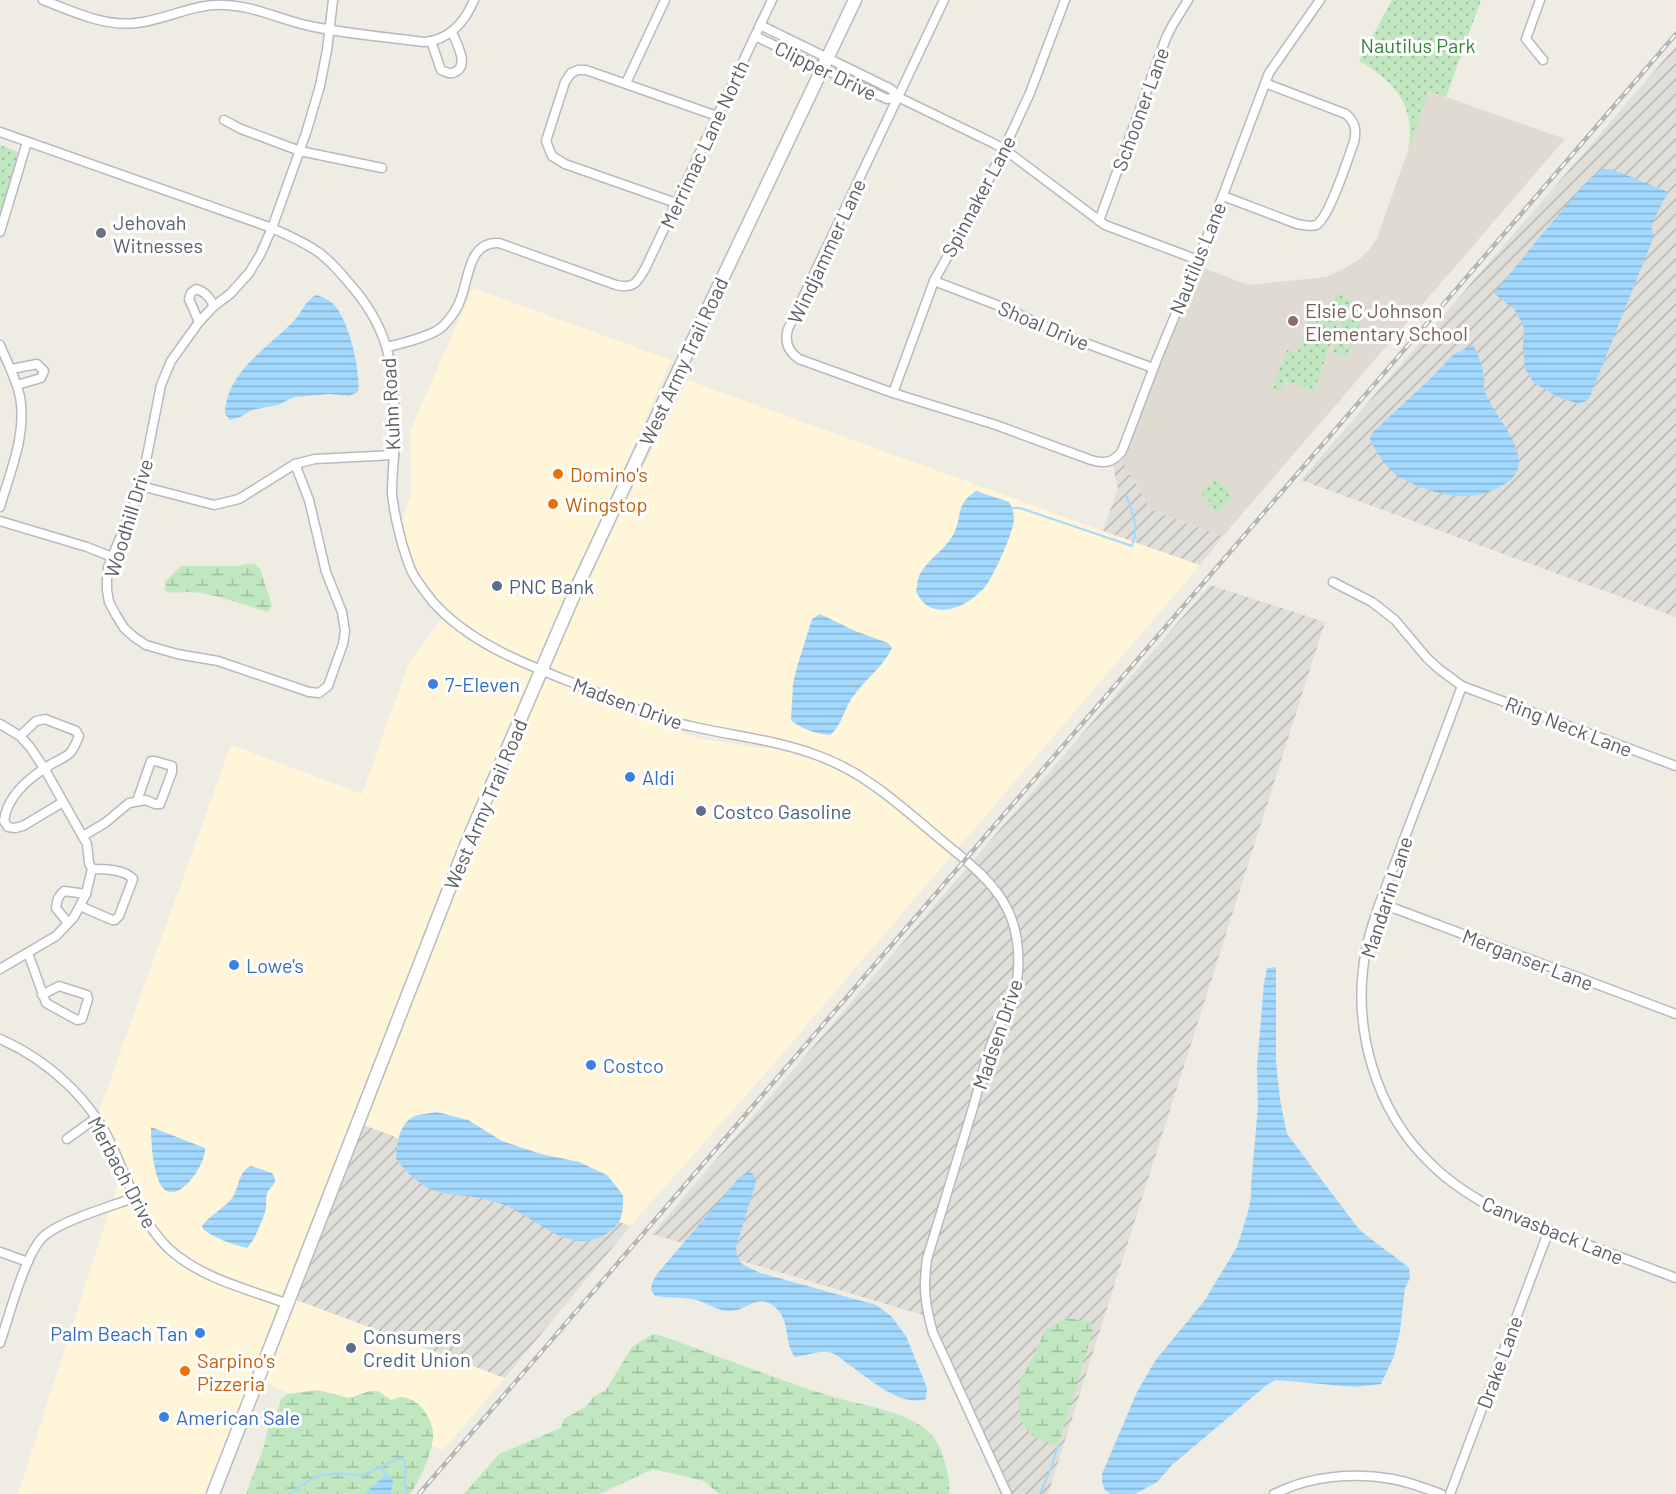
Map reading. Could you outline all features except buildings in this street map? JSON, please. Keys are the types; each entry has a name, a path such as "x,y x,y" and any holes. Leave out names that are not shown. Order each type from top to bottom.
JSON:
{"main road":[{"name":"West Army Trail Road","path":"213,1494 454,874 579,583 855,0"}],"street":[{"path":"43,0 95,19 114,23 136,23 203,6 227,5 249,8 303,24 330,29 431,41 452,32 464,21 474,0"},
{"name":"Woodhill Drive","path":"295,464 309,500 326,572 342,612 345,631 343,644 328,686 319,693 309,692 218,660 160,650 146,645 124,628 109,602 108,568 141,486 161,385 171,361 199,322 214,306 230,294 249,273 260,255 300,151 320,86 333,0"},
{"path":"626,83 665,0"},
{"name":"Merrimac Lane North","path":"387,347 441,329 460,302 476,252 491,242 616,285 631,285 640,277 772,0"},
{"name":"Windjammer Lane","path":"945,0 788,329 786,341 791,352 800,359 893,393 1048,444"},
{"name":"Spinnaker Lane","path":"893,393 934,281 1004,149 1030,93 1065,0"},
{"name":"Schooner Lane","path":"1099,221 1166,38 1188,0"},
{"name":"Nautilus Lane","path":"1048,444 1099,462 1108,462 1122,451 1223,196 1265,82 1320,0"},
{"path":"1540,0 1526,39 1544,60"},
{"name":"Clipper Drive","path":"760,25 887,99 898,98 1004,149 1099,221 1112,228 1198,260"},
{"path":"431,41 441,70 447,73 454,72 461,67 462,62 452,32"},
{"name":"Clipper Drive","path":"755,36 825,63"},
{"path":"676,203 556,160 548,149 546,141 565,82 571,73 582,69 717,116"},
{"path":"1223,196 1308,226 1315,225 1322,220 1329,210 1356,136 1354,124 1346,114 1265,82"},
{"path":"224,120 241,129 300,151 382,168"},
{"name":"Kuhn Road","path":"0,132 272,228 314,249 340,272 358,292 387,347 394,397 392,494 400,534 412,572 429,598 465,632 542,670"},
{"path":"0,232 27,142"},
{"name":"Shoal Drive","path":"934,281 1010,310 1058,333 1153,368"},
{"path":"199,322 189,299 191,293 196,290 202,291 214,306"},
{"path":"0,345 12,369 21,405 19,440 0,507"},
{"path":"12,369 37,364 44,371 41,378 17,385"},
{"path":"141,486 214,505 239,499 295,464 315,459 394,455"},
{"path":"0,520 112,557"},
{"name":"Ring Neck Lane","path":"1333,582 1372,602 1395,620 1427,658 1462,686 1676,766"},
{"name":"Madsen Drive","path":"542,670 676,723 796,748 845,767 888,795 966,860 996,889 1006,906 1017,937 1018,975 1012,998 993,1040 927,1260 924,1282 926,1308 933,1333 1007,1494"},
{"name":"Mandarin Lane","path":"1437,1169 1408,1137 1384,1098 1367,1048 1362,1020 1362,985 1366,952 1380,903 1462,686"},
{"path":"20,736 36,721 45,719 76,731 79,736 70,753 44,768 22,787 10,802 4,821 8,828 23,826 63,801"},
{"path":"0,724 20,736 44,768 87,844 92,869 86,894 68,923 56,936 0,969"},
{"path":"82,836 105,823 129,802 146,800 160,804 172,772 171,766 155,760 151,761 137,801"},
{"path":"80,906 115,920 119,916 133,879 130,875 107,869 92,869"},
{"path":"68,923 56,908 59,895 64,891 86,894"},
{"name":"Merganser Lane","path":"1380,903 1676,1014"},
{"path":"28,953 42,995 46,1003 77,1020 82,1019 87,995 59,986 42,995"},
{"name":"Merbach Drive","path":"0,1039 24,1051 49,1068 79,1096 96,1118 112,1145 133,1198 146,1221 156,1235 183,1260 209,1275 288,1304"},
{"path":"66,1139 96,1118"},
{"name":"Canvasback Lane","path":"1437,1169 1459,1188 1501,1212 1676,1278"},
{"path":"0,1343 36,1245 62,1225 133,1198"},
{"name":"Drake Lane","path":"1450,1494 1549,1230"},
{"path":"0,1252 28,1262"},
{"path":"1274,1494 1320,1479 1346,1476 1392,1479 1441,1494"}],"shaded area":[{"path":"1676,46 1676,617 1301,480"},
{"name":"Elsie C Johnson Elementary School","path":"1429,91 1565,139 1223,536 1151,510 1122,460 1126,455 1162,357 1201,267 1248,285 1326,277 1357,261 1369,250 1377,238"},
{"path":"473,288 671,360 439,894 285,1298 207,1269 184,1256 162,1235 137,1197 98,1114 231,745 362,794 409,663 442,618 410,577 396,537 411,495 410,431"},
{"path":"688,380 1200,565 764,1075 630,1226 361,1124 472,841 544,674 674,730 702,739 769,749 769,744 690,729 547,668 593,563"},
{"path":"1122,460 1151,510 1223,536 1200,565 1103,531 1118,489 1113,466"},
{"path":"1210,585 1325,622 1048,1494 1001,1494 923,1315 652,1234"},
{"path":"361,1124 630,1226 505,1378 294,1299"},
{"path":"121,1175 135,1208 154,1238 178,1261 206,1278 283,1306 209,1494 18,1494"},
{"path":"294,1299 505,1378 443,1450 262,1382"}],"green space":[{"name":"Nautilus Park","path":"1392,0 1481,0 1446,97 1429,91 1408,151 1410,135 1406,108 1393,87 1383,77 1359,61"},
{"path":"0,145 18,152 0,215"},
{"path":"1337,293 1366,308 1347,356 1341,356 1333,351 1342,320 1346,316 1331,308"},
{"path":"1313,309 1339,319 1314,391 1285,381 1279,392 1272,390 1287,350 1297,353"},
{"path":"1214,479 1230,488 1228,493 1233,497 1218,513 1209,506 1211,503 1201,493"},
{"path":"254,564 260,568 272,606 268,612 210,595 165,591 165,582 181,566"},
{"path":"1068,1318 1090,1322 1093,1330 1058,1446 1035,1437 1024,1426 1020,1411 1020,1379 1046,1329"},
{"path":"654,1334 809,1389 910,1419 935,1439 947,1472 949,1494 719,1494 704,1481 653,1469 599,1494 464,1494 499,1454 561,1428 564,1419 587,1406 594,1396 606,1390 632,1347"},
{"path":"318,1390 349,1398 370,1391 378,1391 391,1400 400,1397 413,1400 423,1409 432,1427 432,1447 426,1465 410,1494 246,1494 263,1450 268,1428 262,1422 263,1409 267,1407 266,1419 271,1421 278,1412 280,1400 287,1394"}],"water":[{"path":"1602,169 1614,170 1668,192 1651,226 1654,236 1589,399 1579,404 1558,397 1534,383 1525,369 1524,328 1515,310 1494,293 1567,204"},
{"path":"316,295 334,305 345,324 356,360 358,392 349,396 330,394 294,397 278,405 252,410 230,420 225,414 227,399 240,374 292,323"},
{"path":"1473,345 1482,366 1487,397 1513,440 1519,461 1517,471 1503,485 1478,495 1455,496 1420,487 1397,476 1381,459 1370,439 1373,432 1454,354"},
{"path":"976,491 1009,502 1013,510 1013,526 993,573 980,593 966,603 951,609 935,609 924,604 916,592 919,576 950,540 956,529 962,506"},
{"path":"820,614 855,631 888,643 892,648 849,703 839,724 830,735 809,730 791,720 793,684 797,667 812,619"},
{"path":"1276,967 1276,1062 1287,1134 1358,1228 1409,1268 1410,1278 1405,1288 1400,1331 1394,1356 1381,1384 1355,1387 1276,1380 1268,1384 1172,1465 1157,1482 1135,1494 1110,1494 1105,1490 1102,1474 1137,1392 1155,1361 1205,1300 1237,1247 1251,1197 1258,1107 1257,1067 1264,983 1267,968"},
{"path":"437,1112 468,1120 502,1141 541,1154 579,1162 607,1175 623,1195 619,1222 606,1234 592,1240 579,1241 552,1232 502,1204 441,1192 425,1186 396,1159 397,1146 400,1133 407,1122 418,1115"},
{"path":"151,1127 205,1148 202,1162 192,1179 178,1190 171,1192 165,1190 158,1178"},
{"path":"251,1166 272,1173 275,1180 267,1194 266,1209 261,1224 247,1248 218,1238 202,1226 232,1198 244,1171"},
{"path":"750,1172 754,1175 756,1182 736,1247 737,1256 742,1264 760,1273 876,1305 891,1316 906,1336 927,1388 926,1399 916,1401 895,1395 832,1353 819,1352 795,1357 791,1351 783,1318 769,1303 762,1301 727,1311 692,1299 655,1296 651,1290 657,1274 738,1179"},
{"path":"386,1475 393,1479 391,1494 365,1494 371,1487"}],"waterway":[{"path":"1012,508 1020,508 1132,546 1135,526 1126,495"},
{"path":"1040,1494 1058,1446"},
{"path":"289,1494 314,1477 337,1473 362,1476 399,1458 404,1459 405,1463 407,1494"},
{"path":"381,1467 386,1475"}],"railway":[{"path":"419,1494 1676,34"}],"place":[{"name":"Jehovah Witnesses","path":"101,233"},
{"name":"Elsie C Johnson Elementary School","path":"1293,321"},
{"name":"Domino's","path":"558,474"},
{"name":"Wingstop","path":"553,504"},
{"name":"PNC Bank","path":"497,586"},
{"name":"7-Eleven","path":"433,684"},
{"name":"Aldi","path":"630,777"},
{"name":"Costco Gasoline","path":"701,811"},
{"name":"Lowe's","path":"234,965"},
{"name":"Costco","path":"591,1065"},
{"name":"Palm Beach Tan","path":"200,1333"},
{"name":"Consumers Credit Union","path":"351,1348"},
{"name":"Sarpino's Pizzeria","path":"185,1371"},
{"name":"American Sale","path":"164,1417"}]}
